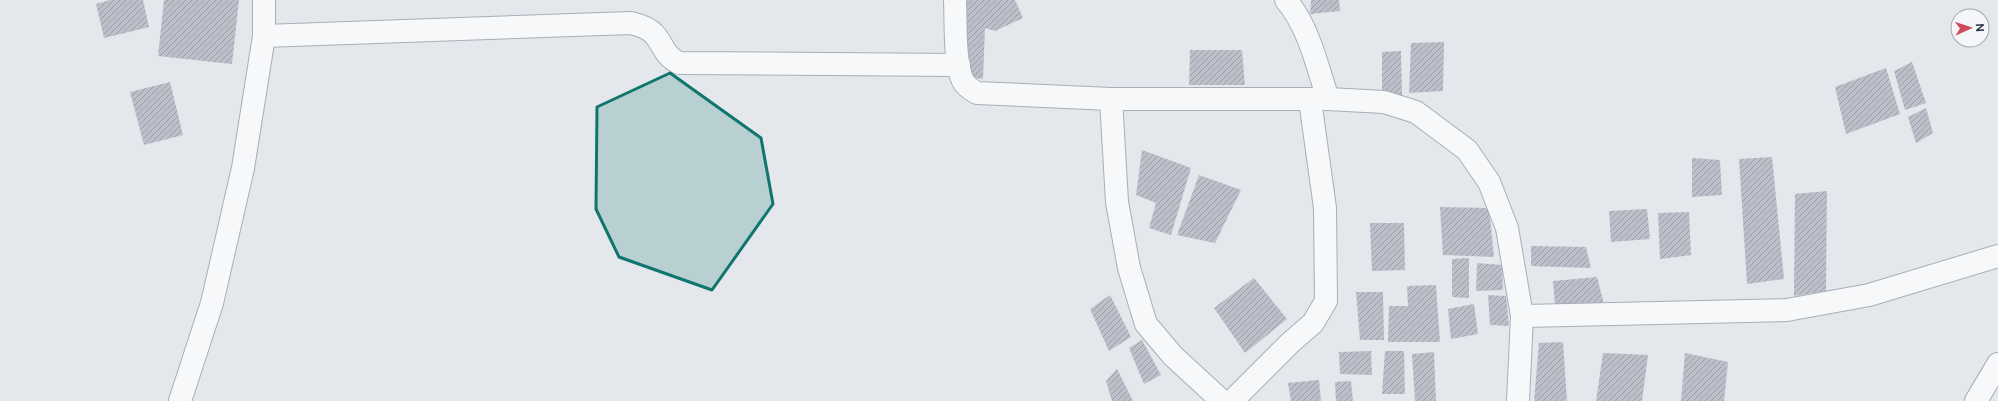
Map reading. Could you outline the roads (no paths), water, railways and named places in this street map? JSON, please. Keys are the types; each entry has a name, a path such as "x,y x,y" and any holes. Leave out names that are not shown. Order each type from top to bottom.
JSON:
{"street":[{"path":"180,401 212,303 243,168 264,36 264,0"},
{"path":"955,0 959,65 963,82 969,88 978,93 1111,99 1319,99 1384,102 1416,112 1467,150 1489,182 1507,228 1522,316 1518,401"},
{"path":"1232,401 1290,343 1314,323 1326,301 1325,208 1319,99 1307,37 1294,9 1286,0"},
{"path":"264,36 631,23 642,26 654,33 670,59 678,63 959,65"},
{"path":"1111,99 1117,202 1129,268 1146,324 1173,356 1222,401"},
{"path":"1522,316 1788,310 1869,295 1998,256"},
{"path":"1976,401 1998,364"}]}
